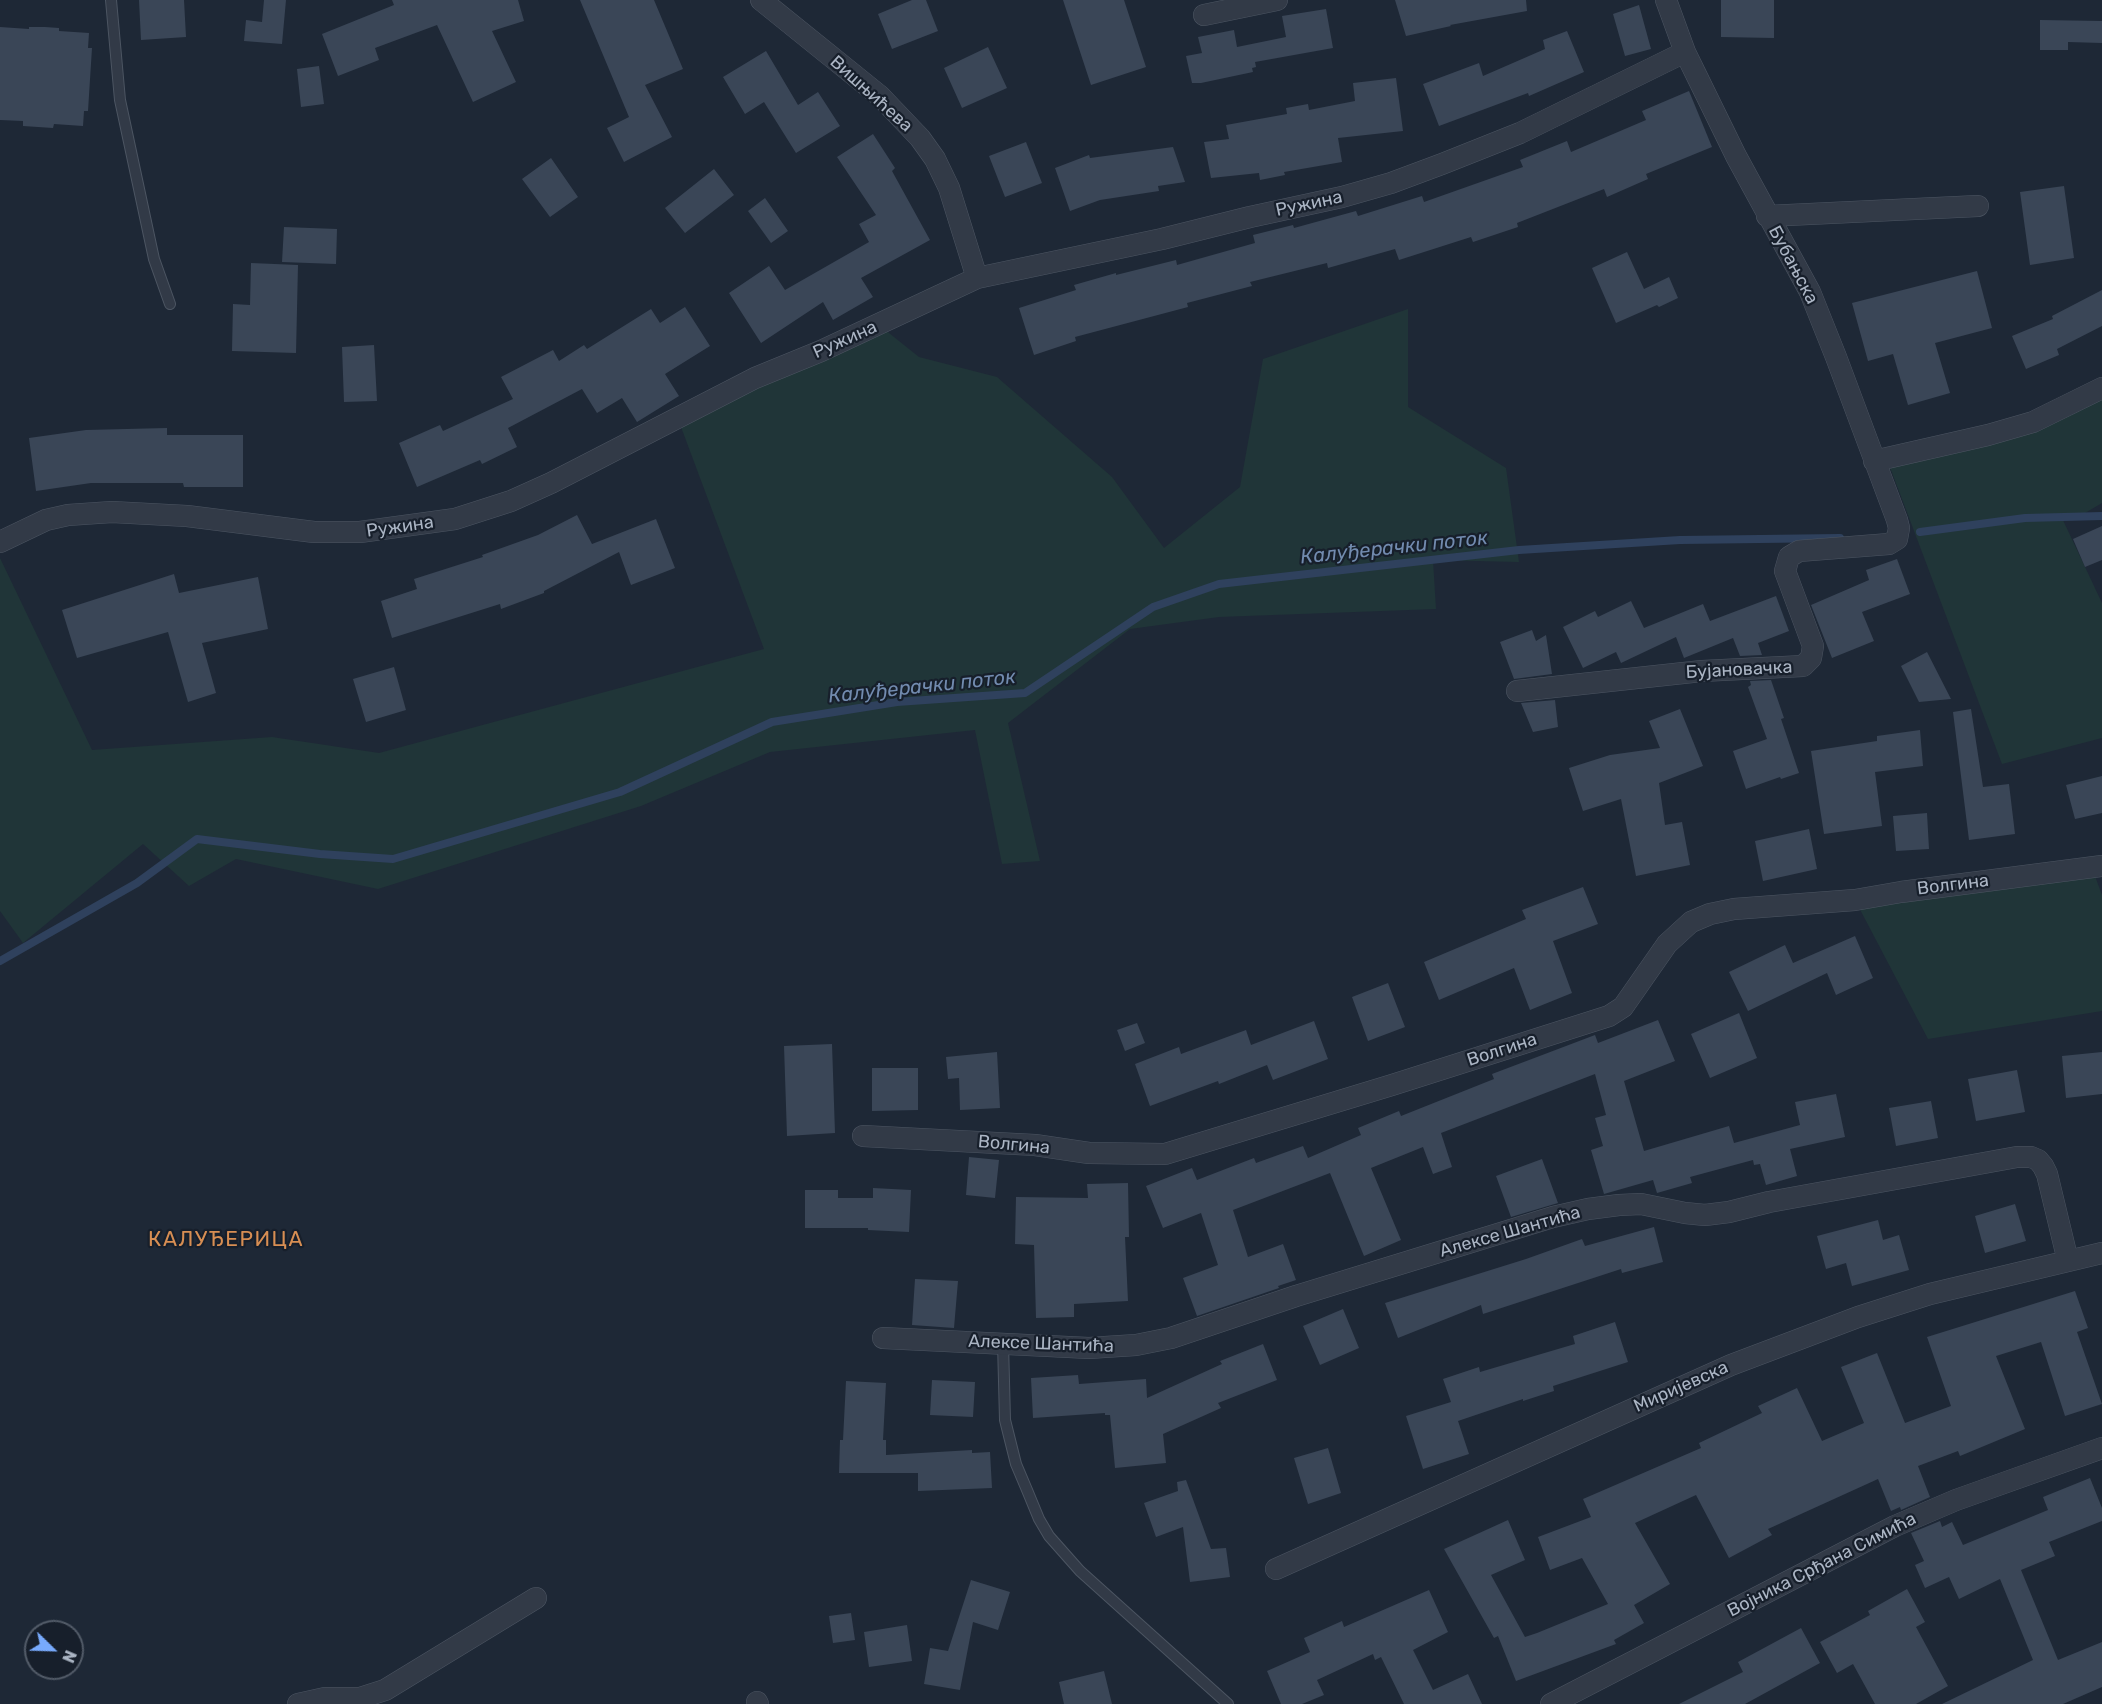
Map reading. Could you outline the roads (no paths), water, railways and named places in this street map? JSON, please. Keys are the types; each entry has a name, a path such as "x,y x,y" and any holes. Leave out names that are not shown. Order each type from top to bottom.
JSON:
{"street":[{"name":"Вишњићева","path":"761,0 880,96 920,138 935,159 949,188 977,278"},
{"path":"1204,15 1277,0"},
{"name":"Бубањска","path":"1666,0 1685,52 1767,216 1810,292 1899,528 1897,539"},
{"name":"Ружина","path":"0,542 46,520 68,515 112,512 187,516 325,532 360,532 455,519 511,501 551,483 755,378 821,351 977,278 1162,239 1250,216 1342,197 1390,183 1520,133 1685,52"},
{"path":"1767,216 1978,206"},
{"path":"1874,461 1988,435 2033,422 2102,388"},
{"name":"Бујановачка","path":"1517,691 1702,671 1803,666 1811,658 1813,646 1785,571 1789,556 1799,551 1889,544 1897,539"},
{"name":"Волгина","path":"863,1136 1035,1145 1089,1154 1164,1154 1609,1016 1623,1007 1667,944 1691,922 1710,914 1734,909 1856,900 1900,892 2102,866"},
{"name":"Алексе Шантића","path":"883,1338 1089,1348 1136,1345 1194,1331 1296,1296 1553,1217 1588,1209 1619,1204 1641,1204 1705,1215 2017,1157 2031,1157 2038,1160 2048,1174 2068,1261"},
{"name":"Миријевска","path":"1276,1569 1731,1365 1858,1317 1920,1298 2102,1253"},
{"name":"Војника Срђана Симића","path":"1551,1704 1895,1526 1956,1500 2102,1448"},
{"path":"298,1704 325,1698 360,1698 385,1690 536,1598"}],"lane":[{"path":"111,0 122,110 153,259 170,304"},
{"path":"1003,1343 1005,1420 1016,1464 1039,1520 1062,1554 1228,1704"}],"waterway":[{"name":"Калуђерачки поток","path":"1920,532 2025,518 2102,516"},
{"name":"Калуђерачки поток","path":"0,961 137,883 197,839 320,854 393,859 620,792 772,722 897,702 1025,693 1153,607 1219,584 1519,550 1680,540 1840,538"}],"district":[{"name":"КАЛУЂЕРИЦА","path":"226,1240"}]}
